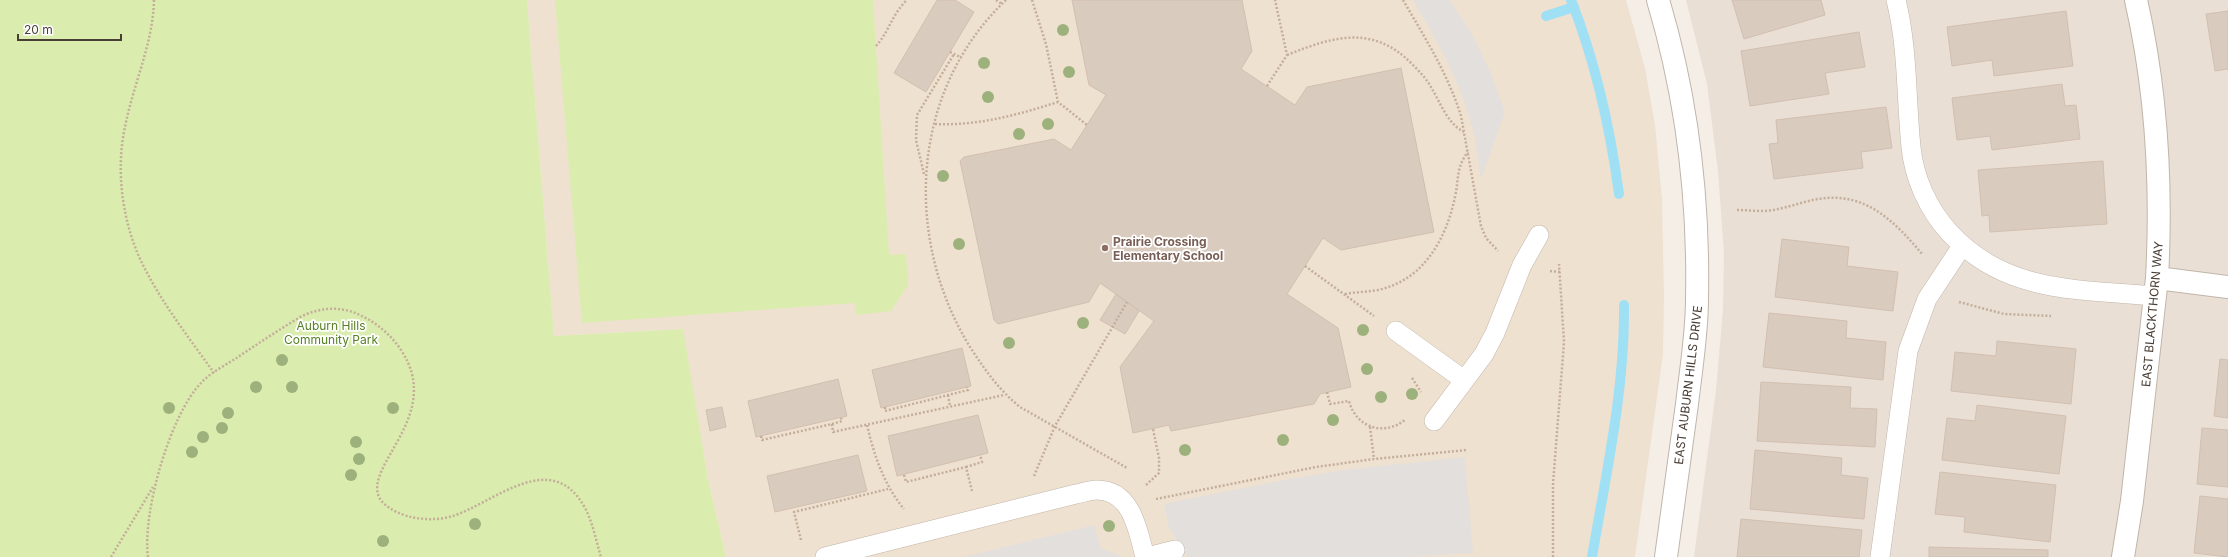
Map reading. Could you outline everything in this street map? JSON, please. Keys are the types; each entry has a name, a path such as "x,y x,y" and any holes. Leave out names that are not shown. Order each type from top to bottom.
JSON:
{"street":[{"name":"EAST AUBURN HILLS DRIVE","path":"1658,0 1673,56 1685,115 1695,197 1698,300 1693,356 1666,557"},
{"name":"EAST BLACKTHORN WAY","path":"2123,557 2132,500 2157,287 2159,201 2156,121 2148,57 2136,0"},
{"path":"2157,287 2228,287"}],"lane":[{"path":"1896,0 1903,34 1914,162 1934,213 1962,246 1992,268 2025,281 2057,287 2157,287"},
{"path":"1434,421 1484,354 1495,333 1522,265 1539,235"},
{"path":"1880,557 1908,351 1913,331 1927,299 1962,246"},
{"path":"1396,331 1464,380"},
{"path":"825,557 1097,490 1112,493 1124,502 1133,515 1146,557 1175,550"}],"path":[{"path":"154,0 150,31 121,144 121,180 124,201 130,229 144,268 214,373"},
{"path":"876,46 882,39 894,13 907,0"},
{"path":"996,0 1002,4"},
{"path":"925,176 935,124 947,86 976,35 1006,0"},
{"path":"1032,0 1046,44 1058,102 1087,125"},
{"path":"1275,0 1286,55"},
{"path":"1403,0 1443,69 1456,100 1468,152 1481,226 1491,245 1500,252"},
{"path":"1267,86 1286,55 1323,43 1345,38 1368,38 1379,40 1399,52 1429,83 1454,127 1464,132"},
{"path":"950,52 962,58"},
{"path":"954,54 917,115 916,140 925,176 927,228 936,274 943,294 962,333 981,365 1005,394 1020,407 1128,469"},
{"path":"935,124 958,125 1004,119 1058,102"},
{"path":"1345,294 1379,290 1398,283 1425,262 1439,245 1448,226 1458,184 1459,163 1468,152"},
{"path":"1737,210 1764,211 1831,197 1851,199 1872,206 1884,213 1927,259"},
{"path":"1553,557 1553,484 1564,342 1559,264"},
{"path":"1305,266 1396,331"},
{"path":"1032,480 1055,426 1127,302"},
{"path":"1959,302 2004,314 2055,316"},
{"path":"148,557 148,520 156,484 168,442 192,393 214,373 290,324 313,311 338,308 362,315 387,332 410,366 413,377 413,398 407,426 379,476 378,493 381,500 387,506 407,516 434,519 452,516 517,485 540,481 556,482 568,487 585,508 591,519 601,557"},
{"path":"1422,398 1421,390 1413,381 1410,372 1424,351"},
{"path":"885,407 885,411 968,390 967,387"},
{"path":"1327,392 1330,404 1349,401 1352,411 1357,419 1370,427 1391,426 1402,422 1407,418"},
{"path":"832,424 833,432 1005,394"},
{"path":"948,395 950,406"},
{"path":"761,436 762,440 832,424 842,421 841,418"},
{"path":"867,425 872,446 888,489 907,513"},
{"path":"1370,427 1374,459"},
{"path":"1146,485 1159,473 1159,458 1153,429"},
{"path":"1154,499 1284,472 1374,459 1467,450"},
{"path":"904,475 906,482 966,467 982,462 980,455"},
{"path":"966,467 973,497"},
{"path":"1142,481 1149,490"},
{"path":"111,557 156,484"},
{"path":"801,540 794,512 860,494 888,489"},
{"path":"1152,495 1156,505"}],"shaded area":[{"name":"Prairie Crossing Elementary School","path":"527,0 1626,0 1645,68 1655,125 1662,199 1664,296 1663,354 1635,557 726,557 708,479 682,329 554,336"},
{"path":"1413,0 1450,0 1473,36 1491,74 1505,112 1481,180 1475,138 1465,102 1444,54"},
{"path":"1686,0 2228,0 2228,557 1694,557 1716,390 1723,310 1724,253 1718,171 1707,84"},
{"path":"1465,457 1473,553 1404,557 1187,557 1169,528 1164,504 1344,470"},
{"path":"1094,525 1101,548 1122,557 964,557"}],"green space":[{"name":"Auburn Hills Community Park","path":"0,0 527,0 554,336 683,329 708,479 726,557 0,557"},
{"path":"555,0 873,0 889,255 906,254 908,285 891,311 856,315 855,303 582,323"}],"building":[{"path":"937,0 955,0 974,12 926,92 894,73"},
{"path":"1072,0 1242,0 1252,51 1241,69 1295,105 1307,87 1401,68 1434,232 1341,250 1323,238 1287,294 1338,328 1351,387 1320,394 1314,404 1171,431 1169,425 1133,433 1120,367 1154,321 1100,283 1089,302 998,324 994,320 960,161 964,157 1054,139 1071,150 1106,95 1089,85"},
{"path":"1732,0 1821,0 1825,15 1744,39"},
{"path":"2066,11 2073,66 1994,76 1992,60 1952,66 1947,27"},
{"path":"2228,11 2228,69 2215,71 2206,14"},
{"path":"1859,32 1865,67 1825,73 1829,94 1750,106 1741,51"},
{"path":"2062,84 2065,106 2076,105 2080,139 1992,150 1990,136 1957,140 1952,98"},
{"path":"1886,107 1892,148 1861,152 1863,168 1774,179 1769,144 1778,143 1776,120"},
{"path":"2103,161 2107,224 1990,232 1989,215 1982,216 1978,170"},
{"path":"1782,239 1849,247 1847,266 1898,272 1893,311 1775,297"},
{"path":"1116,294 1139,311 1125,334 1100,320"},
{"path":"1769,313 1847,321 1846,338 1886,342 1883,380 1763,367"},
{"path":"1997,341 2076,349 2071,404 1951,391 1955,352 1996,356"},
{"path":"962,348 971,386 881,408 872,370"},
{"path":"2220,359 2228,360 2228,418 2214,416"},
{"path":"838,379 847,416 756,437 748,401"},
{"path":"1761,382 1851,387 1850,408 1877,409 1875,447 1757,441"},
{"path":"1977,405 2066,416 2059,474 1942,460 1947,418 1975,421"},
{"path":"722,407 726,427 710,431 706,410"},
{"path":"978,415 988,453 897,476 888,436"},
{"path":"2202,428 2228,430 2228,487 2197,484"},
{"path":"1755,450 1842,458 1841,475 1868,478 1864,519 1750,509"},
{"path":"858,455 867,491 775,512 767,476"},
{"path":"1940,472 2056,485 2050,542 1964,532 1965,517 1935,514"},
{"path":"2200,496 2228,499 2228,557 2194,553"},
{"path":"1741,519 1862,530 1859,557 1737,557"},
{"path":"1929,547 2048,550 2048,557 1929,557"}],"waterway":[{"path":"1571,0 1595,71 1611,144 1619,194"},
{"path":"1546,16 1574,7"},
{"path":"1592,557 1614,432 1621,369 1624,305"}],"place":[{"name":"Prairie Crossing Elementary School","path":"1105,248"}]}
